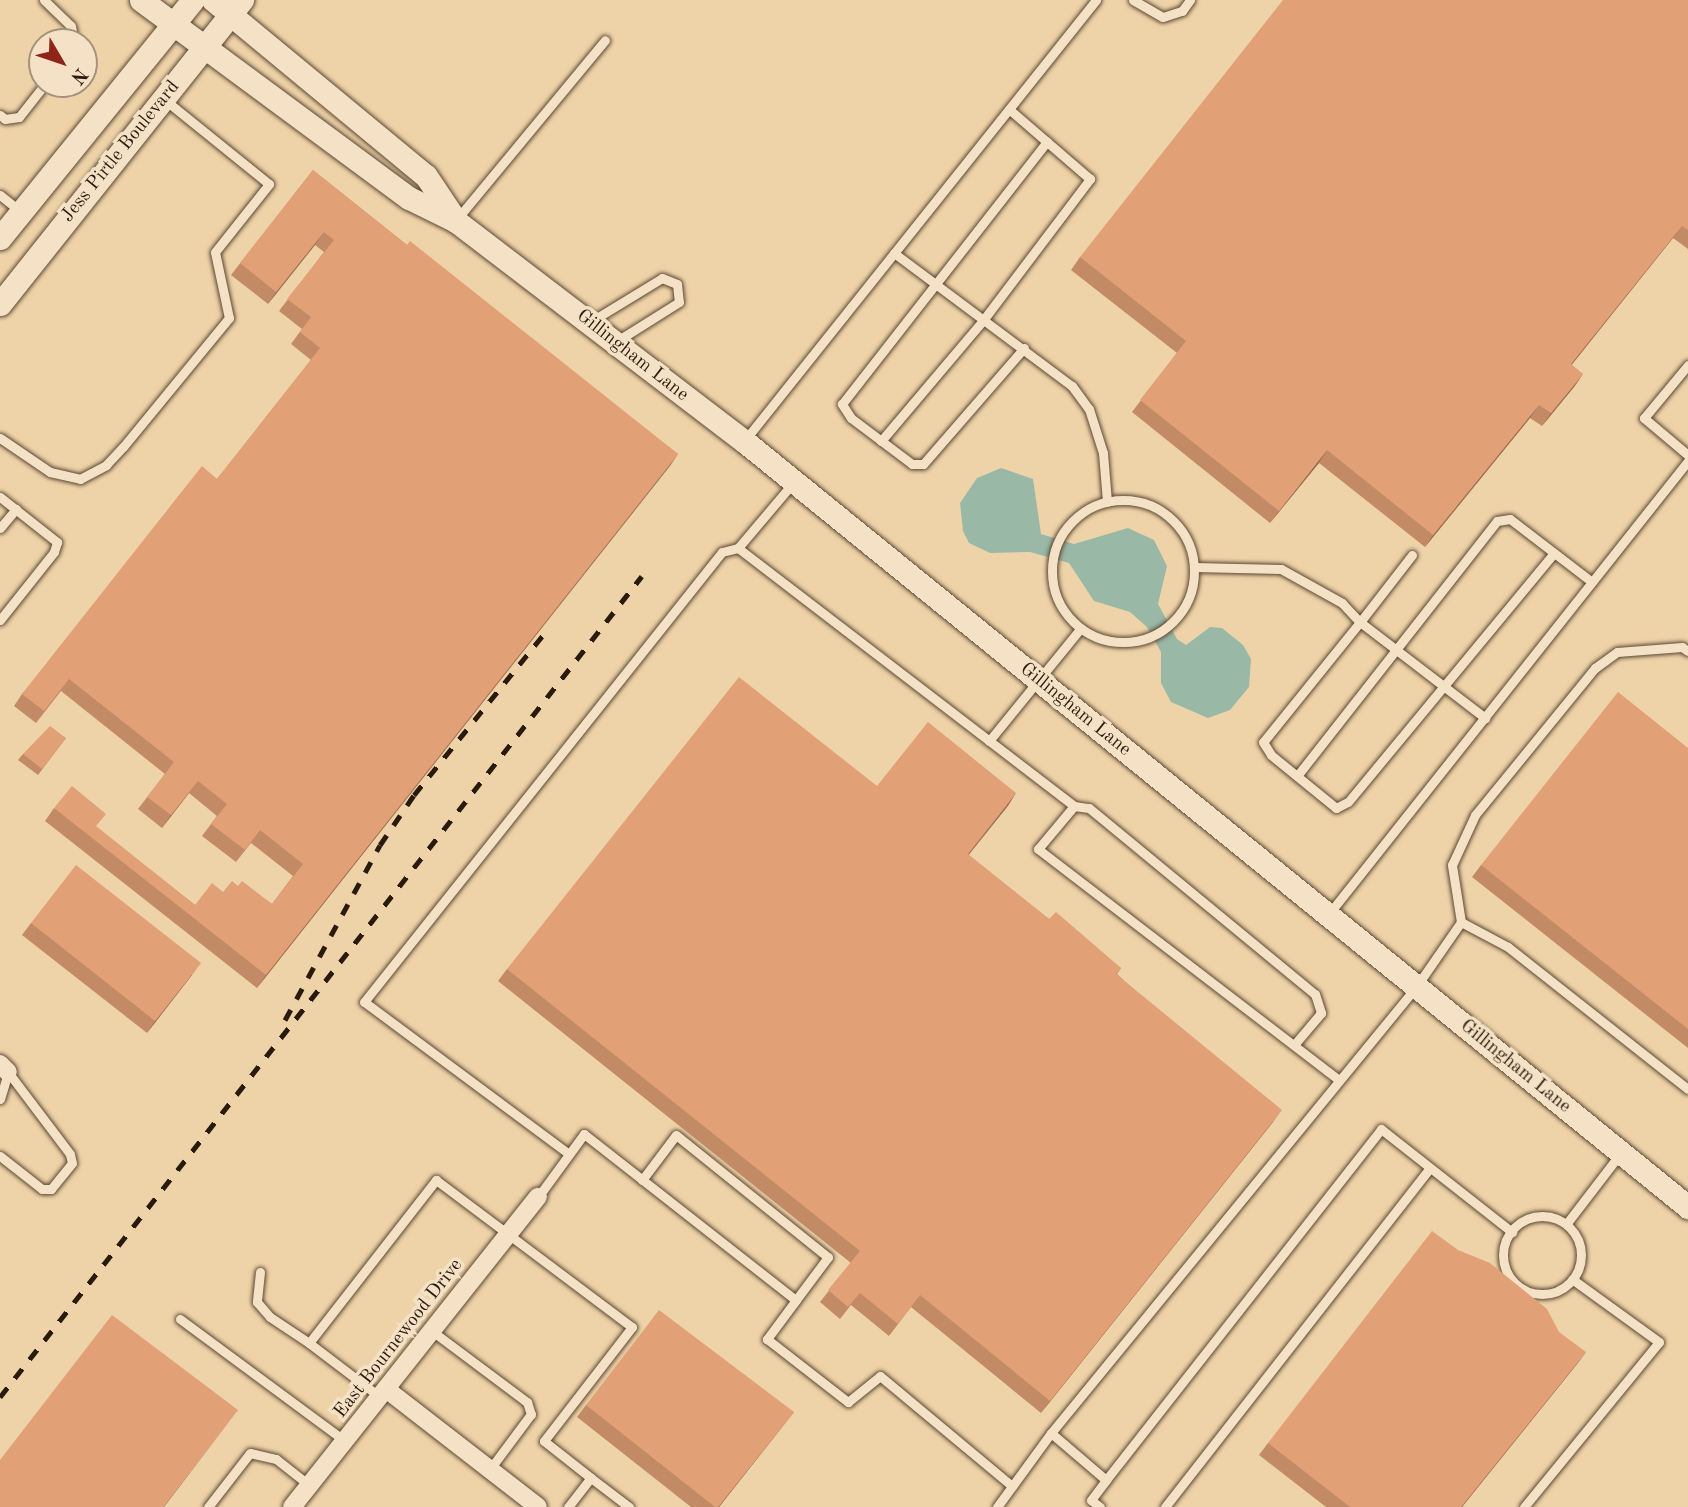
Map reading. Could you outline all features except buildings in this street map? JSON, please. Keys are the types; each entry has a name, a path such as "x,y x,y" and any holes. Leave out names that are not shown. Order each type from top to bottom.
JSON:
{"street":[{"name":"Gillingham Lane","path":"141,0 172,26 409,198 456,221 744,442 1688,1208"},
{"name":"Jess Pirtle Boulevard","path":"0,238 193,0"},
{"name":"Gillingham Lane","path":"213,0 238,6 426,176 456,221"},
{"name":"Jess Pirtle Boulevard","path":"0,304 238,6"},
{"name":"East Bournewood Drive","path":"292,1507 538,1197"},
{"path":"383,1393 490,1469 538,1507"}],"lane":[{"path":"44,0 71,28"},
{"path":"744,442 1096,0"},
{"path":"1133,0 1163,17 1182,11 1191,0"},
{"path":"456,221 605,40"},
{"path":"0,115 5,119 19,117 34,98"},
{"path":"0,438 50,472 80,479 106,465 123,447 229,318 215,252 270,184 164,98"},
{"path":"881,441 984,319 1090,179 1009,109"},
{"path":"1024,348 923,464 912,464 851,418 842,404 1047,142"},
{"path":"0,195 22,212"},
{"path":"894,253 1072,386 1089,409 1103,453 1107,502"},
{"path":"589,323 662,278 677,284 679,302 615,342"},
{"path":"1688,365 1644,418 1688,455"},
{"path":"1328,915 1688,461"},
{"path":"569,1154 364,1002 722,552 738,548 794,482"},
{"path":"0,497 57,542 54,552 0,620"},
{"path":"1139,500 1161,510 1178,525 1194,568 1191,590 1174,620 1145,638 1123,642 1100,639 1080,628 1058,600 1051,564 1063,532 1091,506 1107,502 1139,500"},
{"path":"0,528 16,509"},
{"path":"1297,776 1497,521 1510,519 1592,582"},
{"path":"738,548 1074,806 1089,808 1315,994 1321,1013 1294,1045"},
{"path":"1412,555 1263,742 1297,776 1336,807 1348,802 1554,553"},
{"path":"1194,568 1281,569 1342,603 1360,622 1485,718"},
{"path":"989,741 1080,628"},
{"path":"997,1507 1051,1433 1416,987 1461,922 1452,865 1475,815 1595,668 1617,652 1682,647 1688,651"},
{"path":"1074,806 1038,849 1339,1080"},
{"path":"1461,922 1508,947 1688,1088"},
{"path":"0,1099 4,1068"},
{"path":"0,1156 42,1189 51,1189 72,1163 70,1154 4,1068"},
{"path":"1100,1507 1091,1500 1381,1129 1512,1232"},
{"path":"538,1197 584,1134 796,1300"},
{"path":"642,1180 677,1135 828,1257 767,1339 848,1402 880,1376 1012,1486"},
{"path":"1567,1223 1621,1153"},
{"path":"1165,1507 1430,1168"},
{"path":"309,1343 436,1180 632,1327 544,1441 628,1507"},
{"path":"1539,1216 1567,1223 1578,1236 1582,1252 1572,1279 1532,1296 1518,1290 1504,1262 1503,1247 1512,1232 1519,1223 1539,1216"},
{"path":"260,1272 257,1301 270,1317 383,1393"},
{"path":"1524,1507 1659,1342 1572,1279"},
{"path":"180,1320 345,1441"},
{"path":"432,1331 527,1402 531,1414 490,1469"},
{"path":"1051,1433 1107,1480"},
{"path":"208,1507 250,1453 275,1459 310,1485"},
{"path":"568,1507 591,1478"}],"shaded area":[{"path":"1001,468 1033,479 1041,534 1074,544 1128,528 1154,540 1167,566 1158,604 1177,639 1186,645 1210,627 1222,628 1243,645 1251,659 1249,687 1230,710 1208,718 1171,702 1161,683 1161,652 1147,627 1130,612 1094,601 1069,563 1030,552 990,553 969,543 963,531 960,503 977,478"}],"railway":[{"path":"0,1397 642,576"},
{"path":"285,1020 380,845 414,795 547,630"}]}
